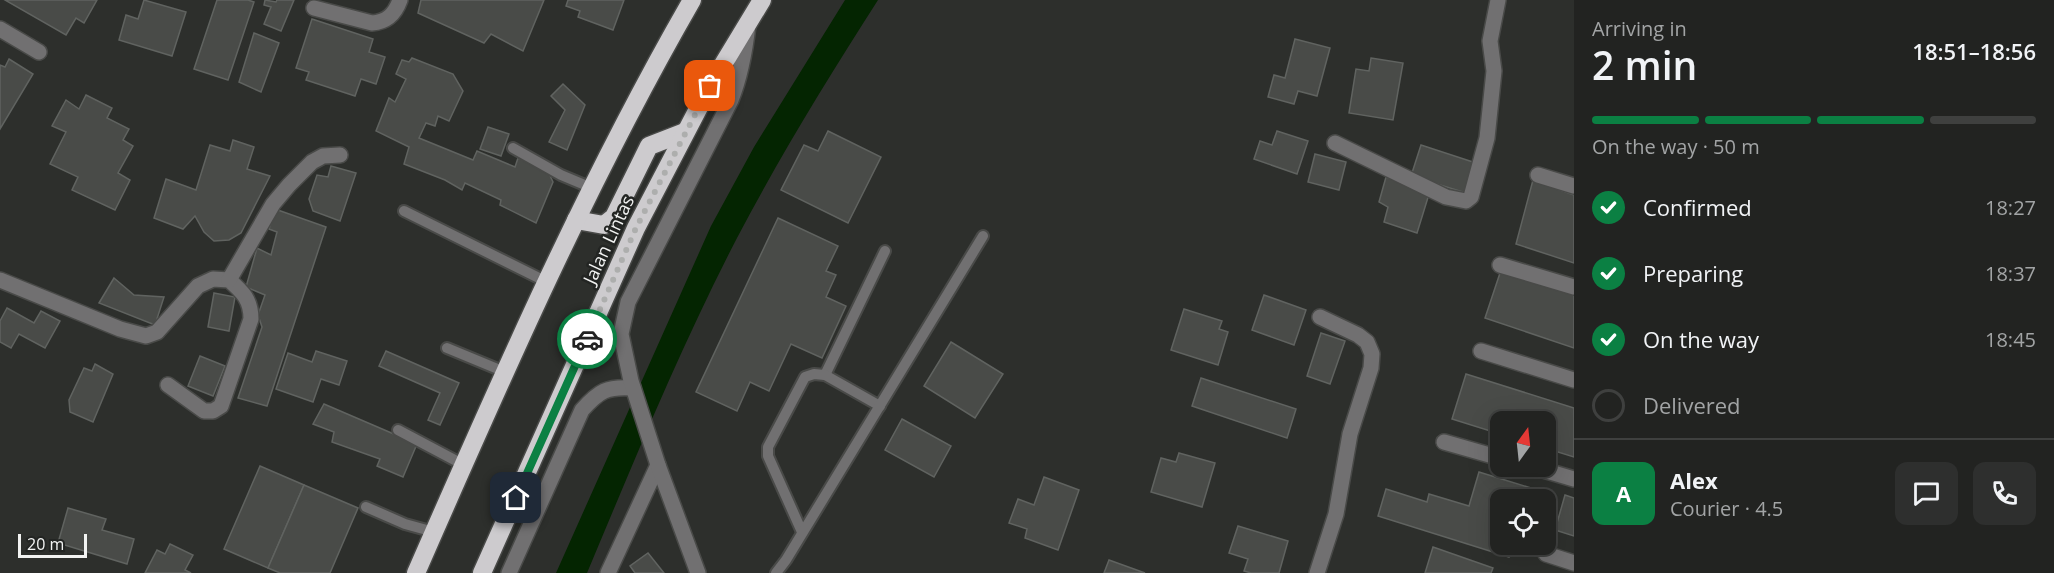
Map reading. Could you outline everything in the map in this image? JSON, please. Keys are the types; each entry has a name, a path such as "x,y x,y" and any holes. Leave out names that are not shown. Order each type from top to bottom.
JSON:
{"highway":[{"name":"Jalan Lintas","path":"416,573 505,372 576,220 638,97 692,0"},
{"name":"Jalan Lintas","path":"482,573 636,228 685,132 762,0"},
{"path":"576,220 604,225 614,217 649,146 685,132"}],"street":[{"path":"314,8 372,24 381,23 391,16 400,0"},
{"path":"1335,143 1446,197 1466,201 1471,197 1487,138 1494,71 1490,41 1498,0"},
{"path":"698,573 658,465 633,388 621,334 628,302 740,79 748,22"},
{"path":"0,29 39,51"},
{"path":"230,280 273,204 289,185 312,162 323,156 340,154"},
{"path":"1538,175 1574,186"},
{"path":"1500,265 1574,287"},
{"path":"0,280 120,329 146,336 157,332 198,286 213,279 230,280 243,291 251,305 251,319 221,406 213,411 204,411 168,385"},
{"path":"1317,573 1336,514 1350,434 1371,368 1372,354 1367,342 1358,335 1320,317"},
{"path":"1481,351 1574,380"},
{"path":"509,573 582,410 596,394 609,388 633,388"},
{"path":"1444,442 1490,455"},
{"path":"608,573 658,465"},
{"path":"1556,474 1574,479"},
{"path":"1549,555 1574,563"}],"lane":[{"path":"513,148 561,175 592,188"},
{"path":"404,211 548,282"},
{"path":"776,573 982,236"},
{"path":"825,375 885,251"},
{"path":"447,348 505,372"},
{"path":"802,532 768,456 768,447 805,377 814,374 825,375 880,406"},
{"path":"398,430 464,465"},
{"path":"366,507 405,524 434,532"}],"shaded area":[{"path":"845,0 878,0 770,177 716,279 640,446 587,573 556,573 711,226 754,147"}],"building":[{"path":"5,0 97,0 84,23 76,18 66,35"},
{"path":"144,0 186,12 172,56 119,40 126,15 138,19"},
{"path":"217,0 254,2 228,80 194,69"},
{"path":"265,0 276,2 277,0 294,0 281,31 264,24 271,7 264,5"},
{"path":"421,0 544,0 523,51 491,34 484,43 418,13"},
{"path":"568,0 624,0 613,30 578,17 580,11 566,6"},
{"path":"312,19 373,39 369,52 385,57 376,84 361,79 355,96 306,80 309,72 296,68"},
{"path":"254,33 279,43 261,92 239,82"},
{"path":"1295,39 1330,48 1317,96 1298,91 1294,104 1268,97 1274,75 1285,78"},
{"path":"412,58 453,74 463,91 449,121 438,116 435,126 426,123 419,138 473,160 477,151 515,167 518,158 547,169 553,182 536,223 500,205 501,200 465,183 462,190 445,180 404,164 409,147 376,131 389,98 395,102 406,79 396,74 402,60 409,62"},
{"path":"1371,58 1403,63 1393,120 1349,113 1356,69 1369,71"},
{"path":"9,59 33,74 0,129 0,65 5,67"},
{"path":"563,84 585,105 567,150 549,142 565,110 551,96"},
{"path":"86,95 112,108 107,118 129,129 123,140 133,146 118,173 130,180 115,210 72,190 78,177 50,164 66,132 52,126 66,100 79,109"},
{"path":"488,127 509,134 501,156 480,149"},
{"path":"828,131 881,157 848,223 781,190 804,145 818,151"},
{"path":"1277,131 1308,141 1297,174 1254,159 1260,141 1272,145"},
{"path":"233,140 254,147 247,169 270,176 241,233 229,240 214,241 204,232 195,216 183,229 154,218 166,179 196,190 210,145 230,151"},
{"path":"1421,145 1476,163 1466,193 1411,176"},
{"path":"1315,154 1346,162 1339,190 1308,182"},
{"path":"331,166 356,173 340,221 313,211 309,199 317,175 328,177"},
{"path":"1386,177 1430,191 1417,233 1384,222 1388,207 1379,202"},
{"path":"1533,180 1574,195 1574,263 1516,244"},
{"path":"275,209 326,227 267,406 238,398 262,327 258,315 265,295 246,287 257,248 271,255 277,232 269,229"},
{"path":"778,218 838,246 826,271 836,275 826,297 846,306 822,358 791,344 769,391 750,382 737,411 696,392"},
{"path":"1501,270 1574,294 1574,348 1485,318"},
{"path":"114,278 134,295 164,297 155,325 99,303"},
{"path":"214,293 235,297 229,331 208,327"},
{"path":"1264,295 1306,310 1294,345 1252,330"},
{"path":"7,308 34,323 41,311 60,321 45,348 19,334 11,348 0,342 0,321"},
{"path":"1184,309 1222,321 1219,329 1228,332 1218,365 1171,350"},
{"path":"1321,333 1345,341 1330,384 1307,376"},
{"path":"951,342 1003,374 975,418 924,386"},
{"path":"316,351 347,361 339,385 321,379 313,402 276,389 288,353 312,362"},
{"path":"386,351 459,383 440,425 428,420 440,393 379,366"},
{"path":"200,356 225,366 213,396 188,386"},
{"path":"95,364 113,374 93,422 70,412 69,400 84,368 92,371"},
{"path":"1466,374 1574,408 1574,457 1556,451 1556,411 1490,411 1490,431 1452,419"},
{"path":"1201,378 1296,409 1287,438 1192,406"},
{"path":"324,404 417,444 403,477 377,466 380,459 332,442 334,432 313,424"},
{"path":"902,419 951,446 934,477 885,450"},
{"path":"1179,453 1215,463 1202,507 1151,492 1161,458 1176,462"},
{"path":"260,466 304,485 268,568 224,549"},
{"path":"1479,472 1531,488 1490,489 1490,551 1378,516 1386,489 1427,502 1429,494 1469,506"},
{"path":"1044,477 1079,490 1058,550 1025,538 1027,529 1009,523 1018,499 1034,505"},
{"path":"304,485 358,508 330,573 280,573 268,568"},
{"path":"1565,495 1574,498 1574,536 1556,530"},
{"path":"68,508 106,519 102,530 134,539 127,564 58,543"},
{"path":"1238,526 1288,541 1279,573 1244,571 1248,559 1229,553"},
{"path":"170,544 193,555 185,570 191,573 145,573 157,550 165,554"},
{"path":"1433,547 1493,568 1491,573 1425,573"},
{"path":"648,553 664,573 635,573 630,566"},
{"path":"1109,560 1145,573 1104,573"}],"way so far":[{"path":"587,339 636,228 710,86"}],"route":[{"path":"516,498 587,339"}]}
